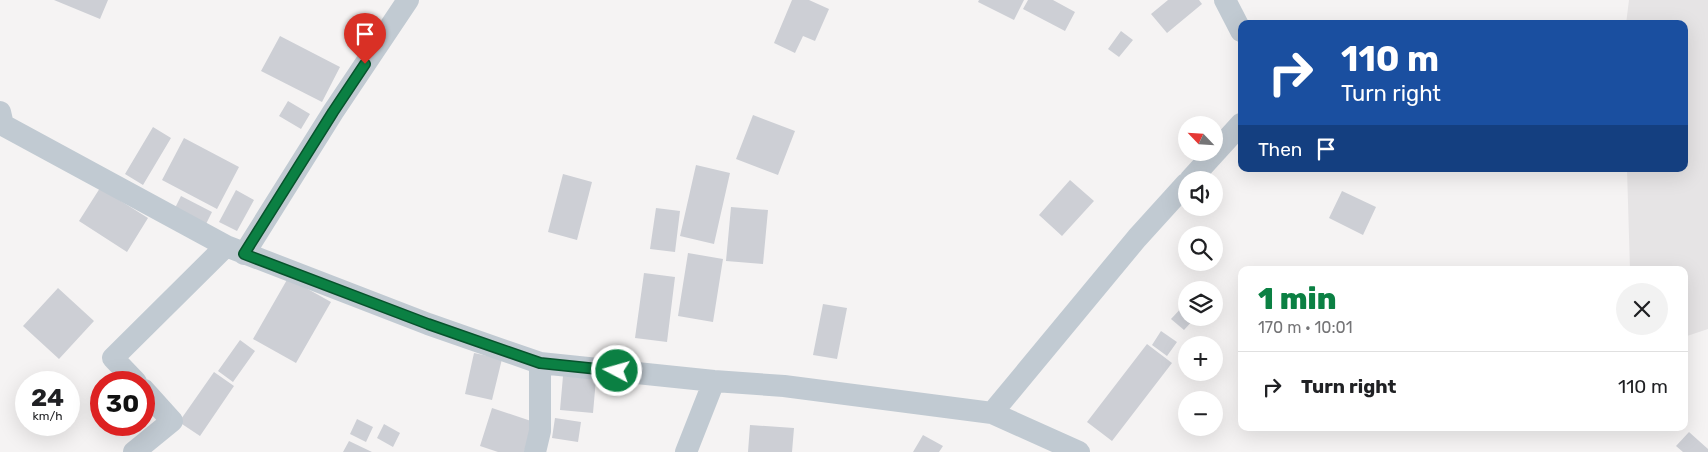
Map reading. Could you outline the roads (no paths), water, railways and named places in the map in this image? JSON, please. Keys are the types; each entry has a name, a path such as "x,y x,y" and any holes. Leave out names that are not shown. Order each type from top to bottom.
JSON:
{"street":[{"path":"125,371 113,358 235,250 333,112 408,0"},
{"path":"1225,0 1238,25"},
{"path":"0,112 3,125 235,250 428,324 540,363 714,381 784,386 992,413 1036,444 1079,452"},
{"path":"1198,171 1238,127"},
{"path":"992,413 1137,238 1178,193"},
{"path":"535,452 540,431 540,363"},
{"path":"686,452 714,381"},
{"path":"155,402 172,421 155,435"},
{"path":"134,452 154,436"}]}
